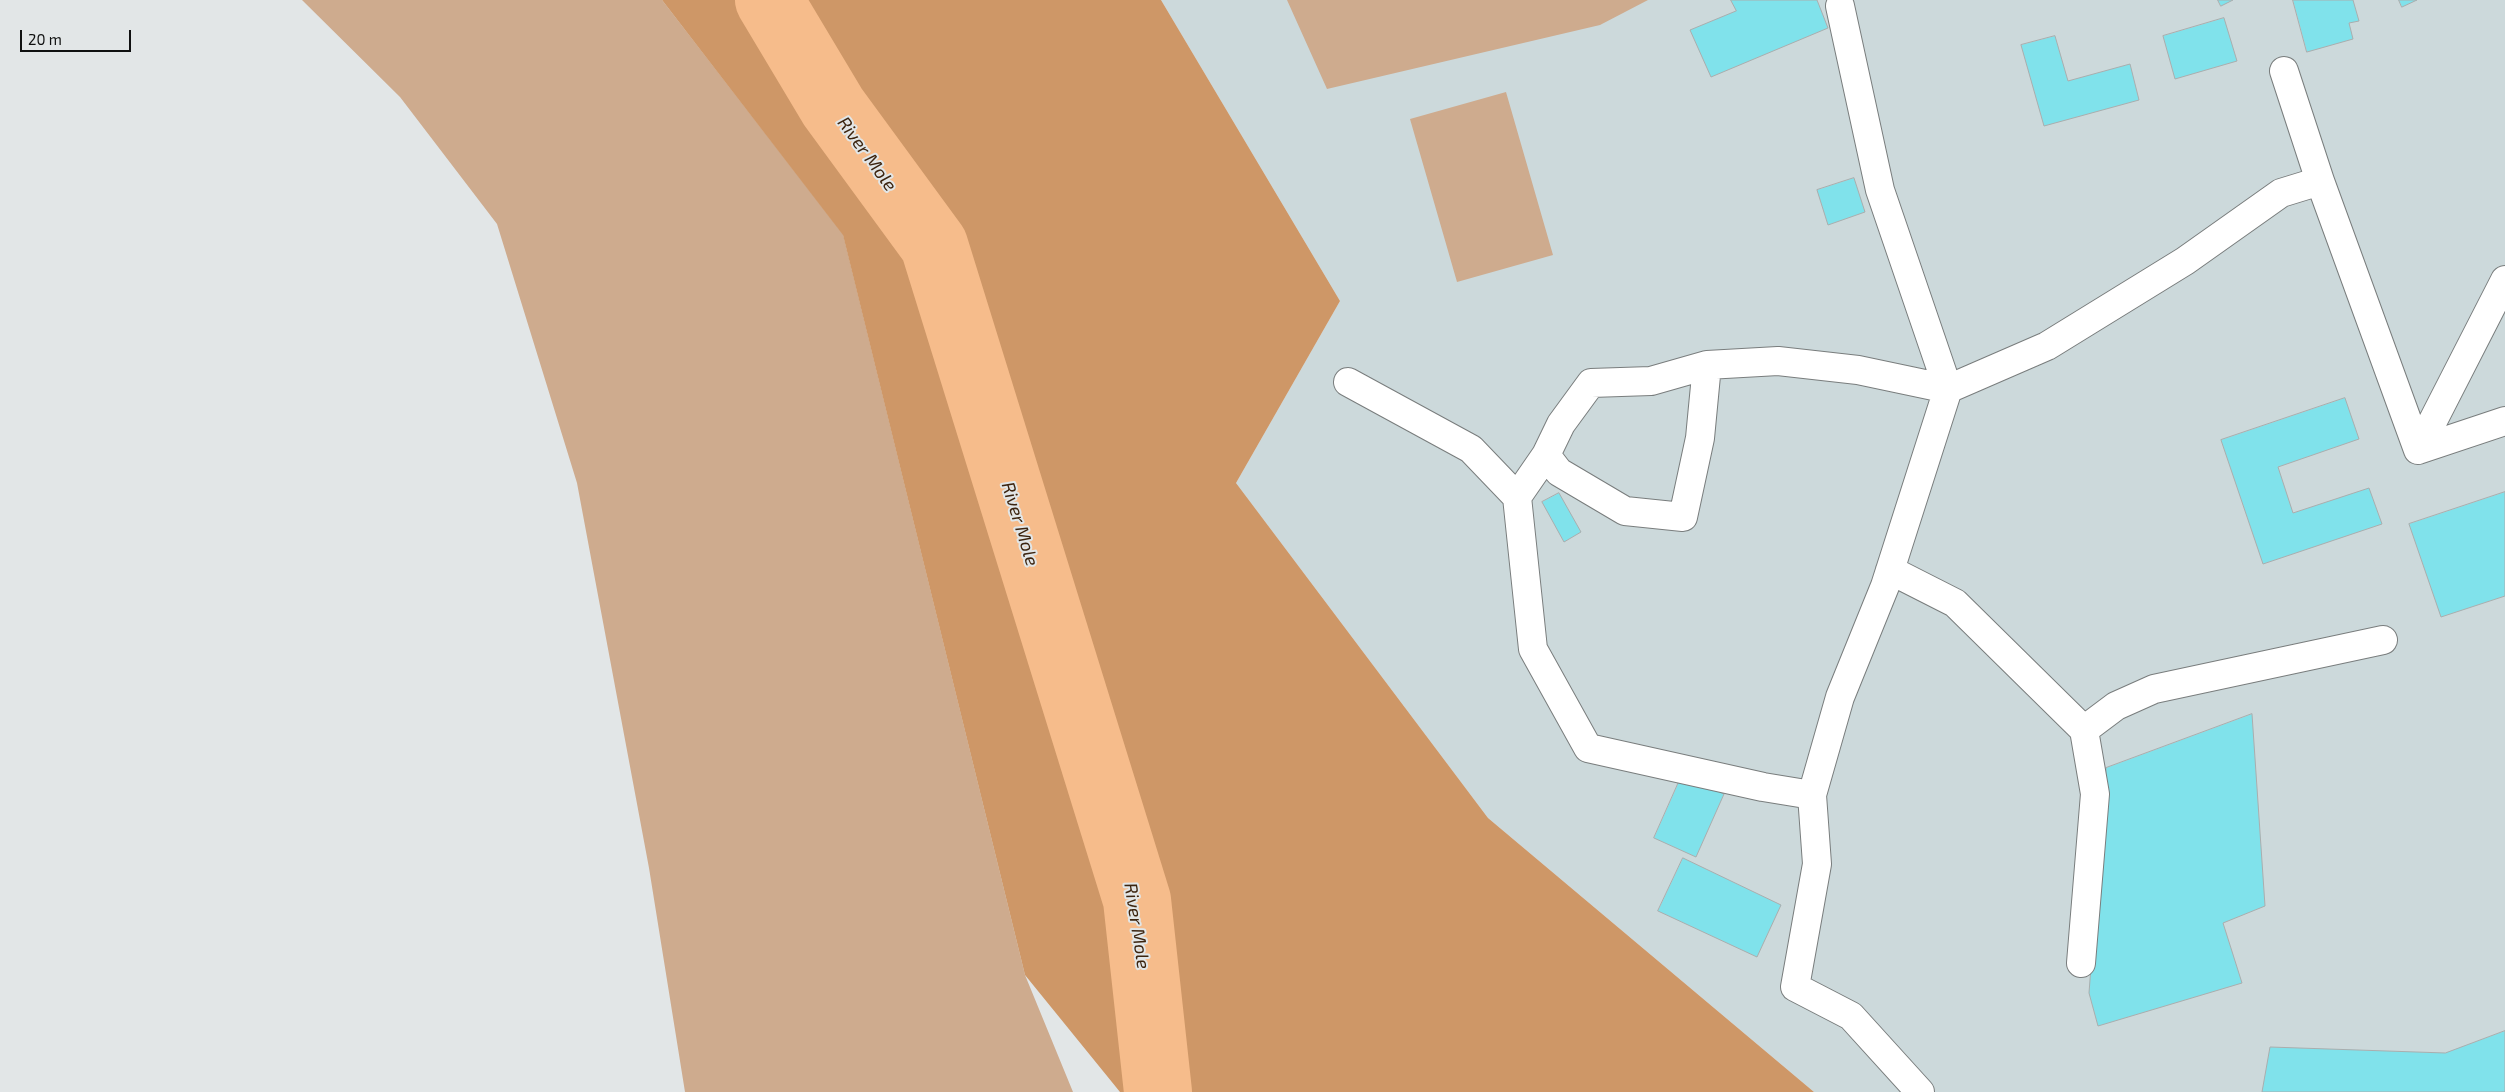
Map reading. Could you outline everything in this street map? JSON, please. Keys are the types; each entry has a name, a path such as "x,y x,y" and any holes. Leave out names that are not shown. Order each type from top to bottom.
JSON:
{"lane":[{"path":"1840,6 1880,190 1948,389 1890,570 1840,697 1812,796 1817,864 1795,987 1851,1016 1920,1092"},
{"path":"2284,71 2320,181 2418,450"},
{"path":"1517,497 1546,455 1561,424 1591,383 1651,381 1708,365 1778,361 1858,370 1948,389 2047,346 2185,260 2281,193 2320,181"},
{"path":"2418,450 2505,280"},
{"path":"1546,455 1559,472 1625,511 1683,517 1700,438 1708,365"},
{"path":"1348,382 1471,448 1517,497 1533,649 1588,748 1812,796"},
{"path":"2418,450 2505,421"},
{"path":"1890,570 1955,603 2084,730 2095,794 2081,963"},
{"path":"2084,730 2116,706 2154,689 2383,640"}],"shaded area":[{"path":"302,0 662,0 843,234 1025,975 1073,1092 685,1092 649,868 577,483 497,224 400,97"},
{"path":"662,0 1161,0 1340,301 1236,483 1488,818 1814,1092 1120,1092 1025,975 843,235"},
{"path":"1161,0 2505,0 2505,1092 1814,1092 1488,818 1236,483 1340,301"},
{"path":"1287,0 1648,0 1600,25 1327,89"},
{"path":"1506,92 1553,255 1457,282 1410,119"}],"building":[{"path":"1731,0 1817,0 1828,28 1711,77 1690,30 1736,11"},
{"path":"2218,0 2233,0 2221,6"},
{"path":"2293,0 2353,0 2359,21 2349,23 2353,39 2307,52"},
{"path":"2399,0 2417,0 2402,7"},
{"path":"2224,18 2237,61 2175,79 2163,36"},
{"path":"2055,36 2068,81 2130,64 2139,100 2044,126 2021,45"},
{"path":"1854,178 1865,212 1828,225 1817,190"},
{"path":"2345,398 2359,439 2278,467 2293,513 2369,488 2382,524 2263,564 2221,440"},
{"path":"2505,492 2505,596 2441,617 2409,524"},
{"path":"1559,493 1581,532 1564,542 1542,502"},
{"path":"2252,714 2265,906 2223,923 2242,983 2098,1026 2089,993 2106,768"},
{"path":"1682,775 1724,794 1696,857 1654,838"},
{"path":"1683,858 1781,905 1757,957 1658,911"},
{"path":"2505,1031 2505,1092 2262,1092 2270,1047 2445,1053"}],"waterway":[{"name":"River Mole","path":"769,0 833,107 934,245 1137,900 1158,1092"}]}
